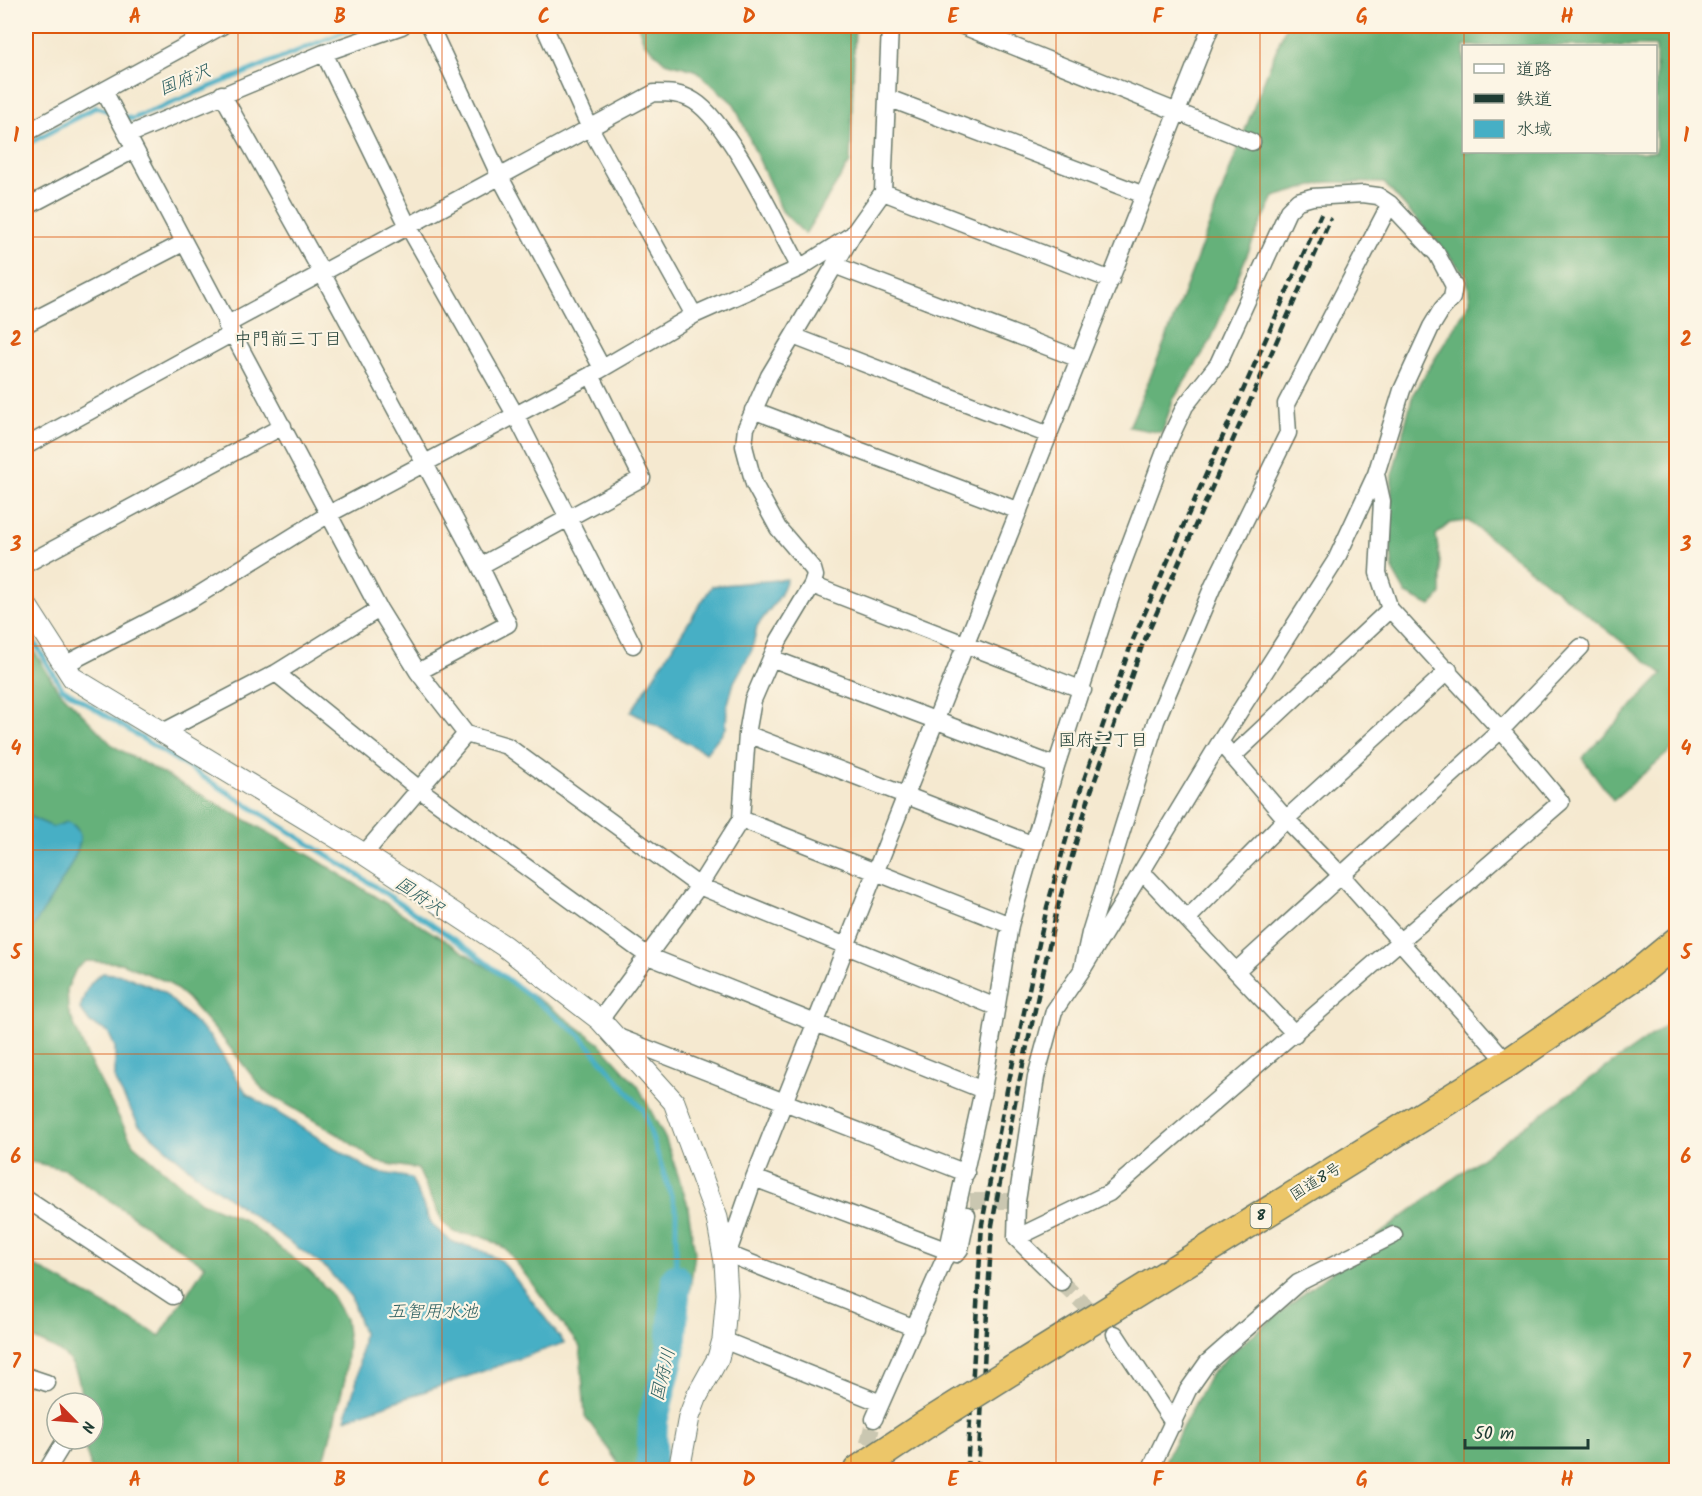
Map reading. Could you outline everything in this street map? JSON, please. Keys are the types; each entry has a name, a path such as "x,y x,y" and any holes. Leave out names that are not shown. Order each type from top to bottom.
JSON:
{"highway":[{"name":"国道8号","path":"858,1470 1014,1369 1508,1063 1636,975 1677,942"}],"street":[{"path":"26,133 222,26"},
{"path":"26,207 131,142 222,94 324,53 402,26"},
{"path":"430,26 500,177 596,372 642,478 480,566"},
{"path":"544,26 589,126 694,315"},
{"path":"600,1020 699,886 741,819 747,735 753,700 771,658 813,585 813,569 778,528 754,484 744,446 746,428 753,410 834,265 883,192 890,26"},
{"path":"963,26 1252,142"},
{"path":"726,1258 784,1101 1211,26"},
{"path":"324,53 407,224 516,416 566,518 633,645"},
{"path":"104,91 379,609 418,672 466,734 507,747 699,886 996,1007"},
{"path":"26,446 407,224 500,177 589,126 654,93 682,95 696,102 730,140 800,268"},
{"path":"222,94 322,273 480,566 508,624 418,672"},
{"path":"888,98 1144,195"},
{"path":"883,192 1111,280"},
{"path":"874,1419 947,1252 983,1090 1010,925 1056,766 1083,690 1116,581 1170,438 1185,406 1218,364 1288,211 1298,201 1337,194 1378,196 1390,204 1437,254 1454,286 1452,298 1431,327 1402,390 1376,474 1336,560 1220,742 1082,970 1053,1011 1036,1077 1017,1202 1016,1238 1061,1282"},
{"path":"1082,970 1090,933 1156,721 1213,586 1288,433 1286,404 1390,204"},
{"path":"64,665 192,600 328,514 516,416 694,315 800,268 853,234"},
{"path":"26,324 183,243"},
{"path":"834,265 1079,359"},
{"path":"793,336 1049,435"},
{"path":"753,410 1019,511"},
{"path":"26,564 283,426"},
{"path":"1016,1238 1109,1193 1560,802 1502,729 1390,609 1378,573 1383,501 1376,474"},
{"path":"813,585 1083,690"},
{"path":"26,605 73,678 364,854 504,946 600,1020 618,1037 674,1102 717,1218 726,1258 727,1294 723,1340 689,1417 679,1470"},
{"path":"162,732 276,673 379,609"},
{"path":"1232,757 1390,609"},
{"path":"1236,971 1502,729 1581,647"},
{"path":"771,658 1056,766"},
{"path":"1187,920 1286,819 1449,670"},
{"path":"276,673 419,789 648,956 983,1090"},
{"path":"364,854 466,734"},
{"path":"747,735 1034,845"},
{"path":"1220,742 1286,819 1340,874 1508,1063"},
{"path":"741,819 1010,925"},
{"path":"1148,878 1295,1034"},
{"path":"618,1037 966,1173"},
{"path":"754,1178 956,1254 960,1249 970,1201"},
{"path":"26,1199 173,1296"},
{"path":"1150,1470 1174,1424 1188,1390 1207,1363 1298,1283 1394,1235"},
{"path":"726,1258 915,1328"},
{"path":"1114,1334 1174,1424"},
{"path":"723,1340 881,1403"},
{"path":"26,1376 47,1383"},
{"path":"47,1470 59,1451"}],"green space":[{"path":"638,26 855,26 850,162 805,234 782,211 734,104 695,70 665,62 644,42"},
{"path":"1286,26 1676,26 1676,746 1613,800 1582,758 1663,674 1468,521 1450,523 1436,535 1441,570 1441,594 1431,606 1406,594 1393,571 1390,538 1392,476 1413,394 1470,302 1467,276 1384,183 1327,182 1274,197 1210,342 1173,400 1162,433 1129,427 1170,328"},
{"path":"26,638 56,687 113,746 314,858 549,1006 599,1043 638,1086 666,1140 687,1202 695,1253 688,1303 670,1372 665,1415 653,1470 623,1470 585,1416 580,1347 506,1249 485,1237 456,1233 443,1223 418,1169 377,1162 339,1135 264,1091 224,1040 187,998 168,982 121,963 86,961 76,969 67,989 68,1010 89,1060 133,1144 201,1202 244,1220 307,1269 329,1291 345,1319 348,1342 345,1379 326,1454 315,1470 92,1470 86,1451 105,1451 105,1391 80,1391 78,1376 68,1359 51,1347 26,1336 26,1261 160,1336 205,1266 64,1169 26,1161"},
{"path":"1676,1018 1676,1470 1160,1470 1210,1375 1231,1353 1450,1181"}],"water":[{"path":"787,579 780,596 757,626 752,650 734,682 727,707 726,728 706,753 631,712 712,586"},
{"path":"26,815 53,827 70,823 78,830 80,839 66,874 26,938"},
{"name":"五智用水池","path":"103,973 123,975 162,991 211,1038 247,1094 372,1171 411,1178 432,1225 452,1242 478,1249 502,1261 564,1343 345,1419 357,1380 363,1333 351,1297 326,1268 197,1175 139,1125 115,1081 115,1047 108,1032 90,1023 80,1009 88,988"}],"waterway":[{"name":"国府沢","path":"122,116 132,119 359,26"},
{"name":"国府沢","path":"26,145 96,107 111,112"},
{"name":"国府沢","path":"26,628 62,688 349,869 468,949 580,1035 643,1110 676,1210 676,1279"},
{"name":"国府川","path":"651,1470 653,1421 671,1350 676,1279"}],"tunnel":[{"path":"970,1201 1017,1201"},
{"path":"1061,1282 1115,1334"},
{"path":"862,1467 874,1419"}],"railway":[{"path":"967,1470 982,1224 1007,1090 1047,907 1079,794 1132,642 1321,214"},
{"path":"978,1470 992,1225 1017,1092 1057,909 1089,797 1142,646 1331,218"}],"district":[{"name":"中門前三丁目","path":"288,340"},
{"name":"国府二丁目","path":"1103,741"}]}
